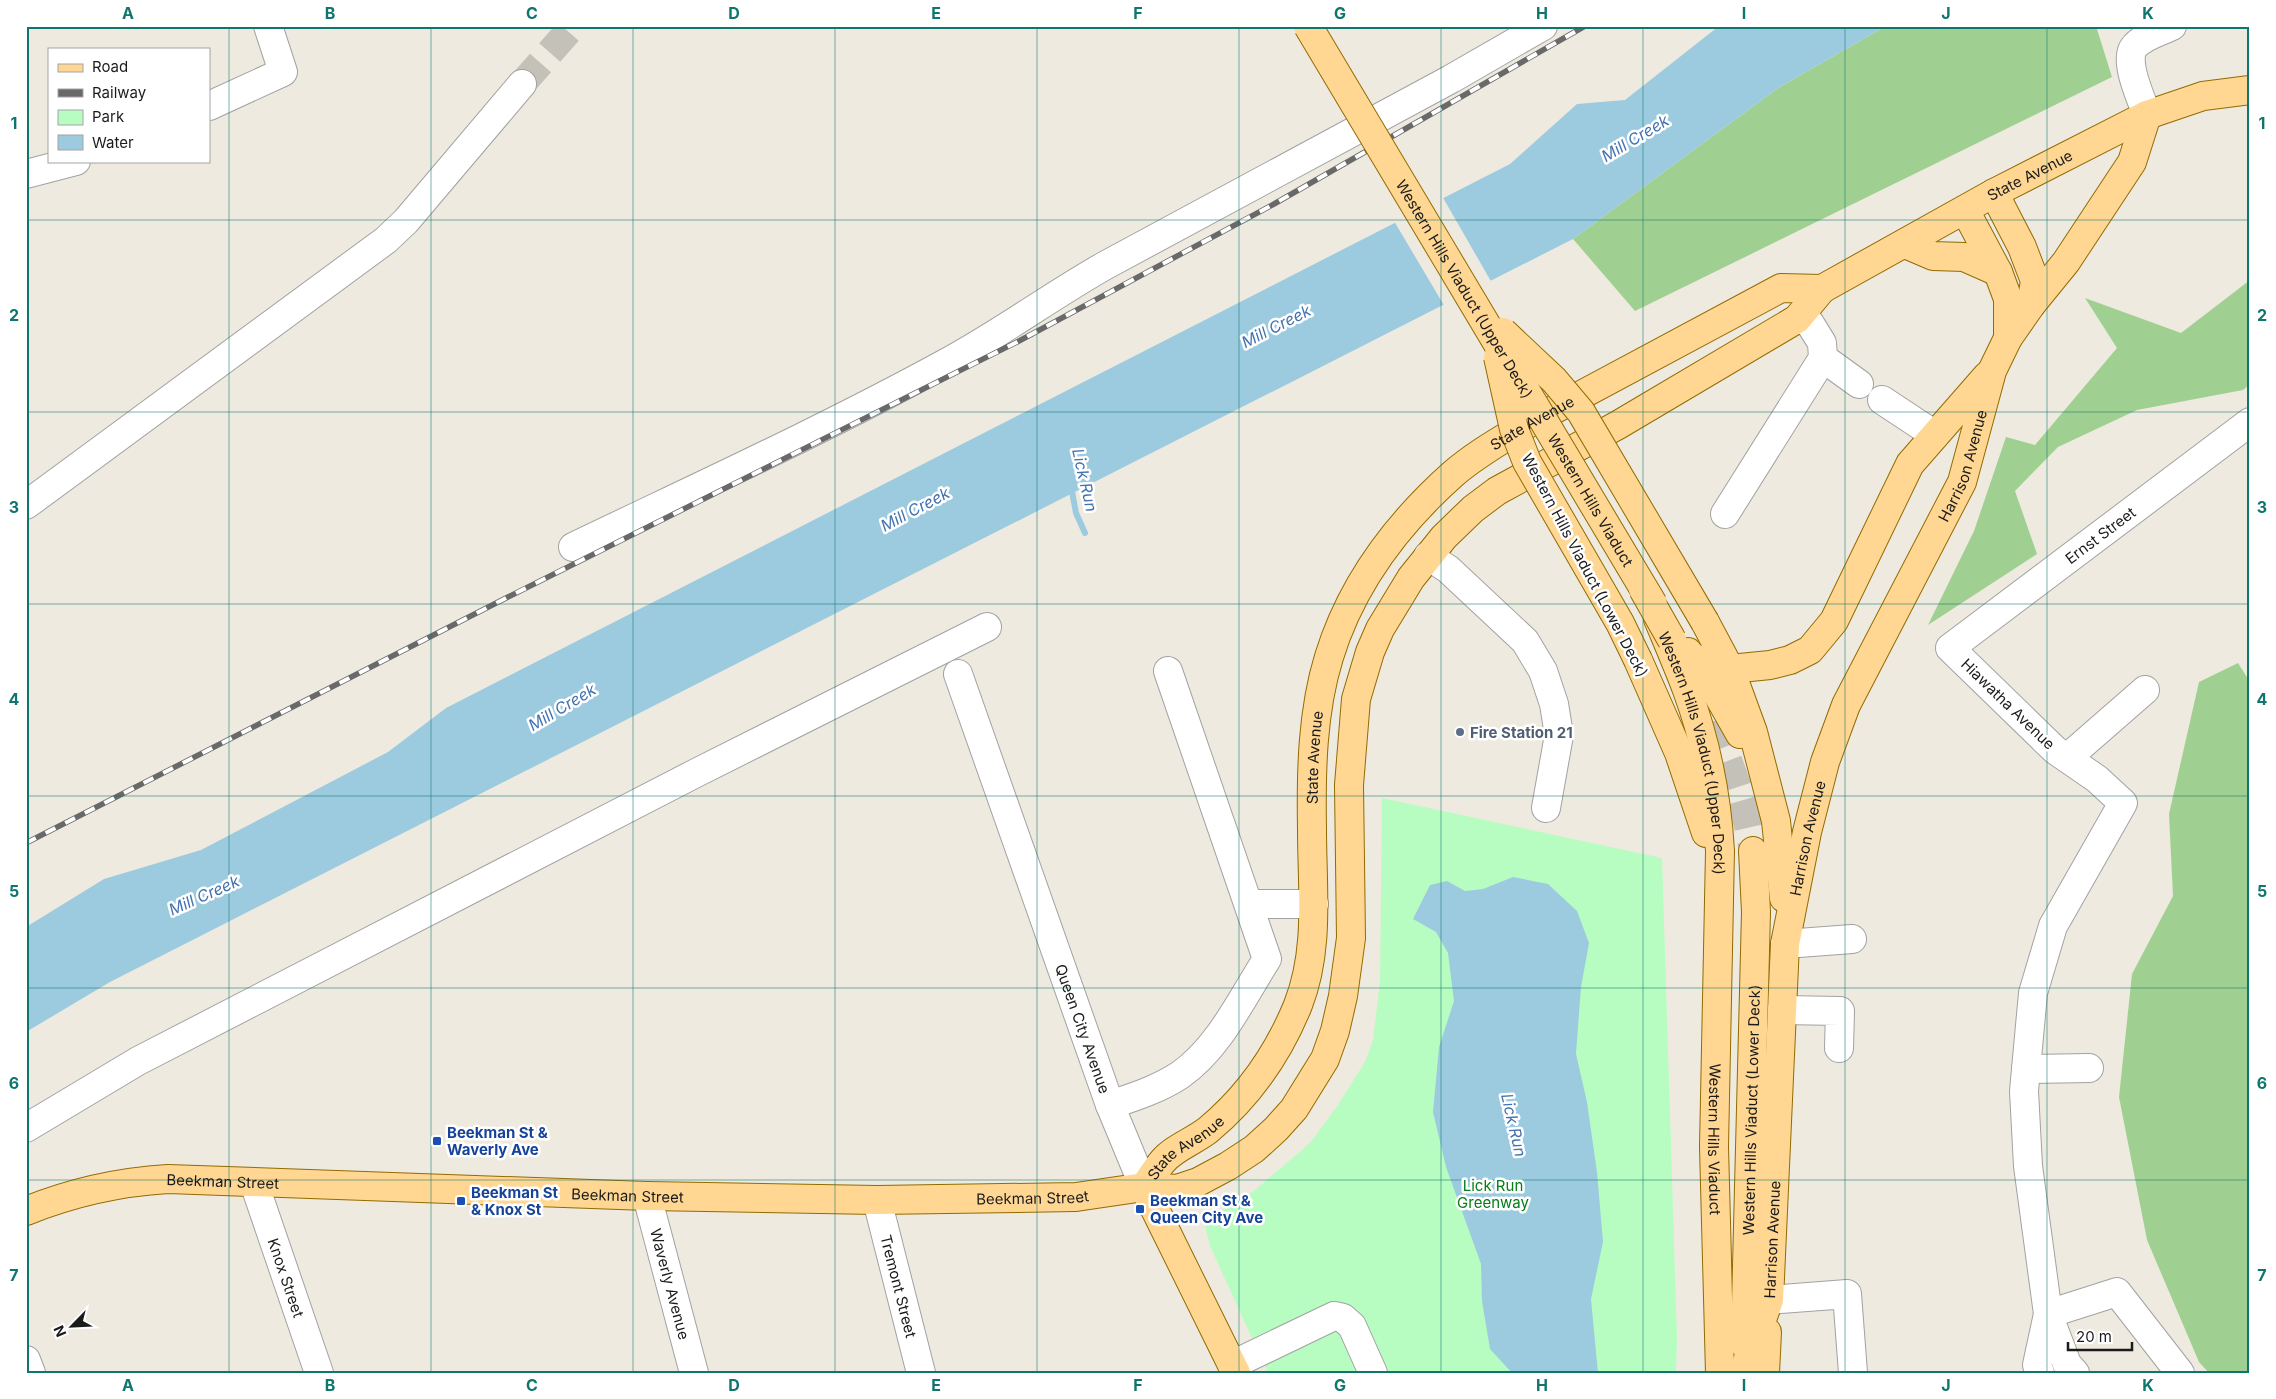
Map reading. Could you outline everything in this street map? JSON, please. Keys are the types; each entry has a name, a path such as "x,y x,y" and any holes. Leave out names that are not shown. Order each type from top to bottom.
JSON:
{"main road":[{"name":"Western Hills Viaduct (Upper Deck)","path":"1308,26 1652,604 1693,658 1719,697 1768,792"},
{"name":"Western Hills Viaduct (Lower Deck)","path":"1312,26 1483,308 1512,342 1554,380 1581,412 1705,622 1730,669 1753,732 1768,792"},
{"name":"State Avenue","path":"1144,1187 1178,1189 1184,1187 1228,1166 1254,1149 1294,1109 1325,1059 1335,1031 1343,996 1351,938 1349,785 1356,699 1370,652 1395,602 1444,537 1473,509 1497,491 1618,425 1797,319 1822,289 1994,193 2147,116 2203,96 2250,90"},
{"path":"2031,305 2066,262 2132,162 2147,116"},
{"name":"Harrison Avenue","path":"1743,1372 1769,1300 1785,944 1807,832 1825,762 1846,705 1962,482 1992,371 2008,338 2031,305 2035,281 2022,246 1994,193"},
{"name":"Harrison Avenue","path":"1965,210 1998,272 2008,299 2008,338"},
{"path":"1904,244 1933,256 1964,257 1998,272"},
{"name":"State Avenue","path":"1144,1187 1164,1160 1207,1130 1230,1110 1263,1073 1298,1005 1312,952 1314,904 1313,766 1321,689 1328,658 1341,624 1369,571 1393,537 1424,502 1455,473 1490,446 1529,423 1781,288 1822,289"},
{"name":"Western Hills Viaduct (Lower Deck)","path":"1483,308 1496,350 1514,429 1527,462 1615,614 1638,660 1679,753 1716,851"},
{"name":"Western Hills Viaduct","path":"1483,308 1672,640"},
{"path":"1693,658 1730,669 1770,665 1790,660 1810,650 1834,621 1910,464 1992,371"},
{"name":"Western Hills Viaduct (Upper Deck)","path":"1652,604 1688,691 1709,766 1718,812 1716,851 1719,906"},
{"path":"1768,792 1776,821 1783,879 1785,944"},
{"name":"Western Hills Viaduct (Lower Deck)","path":"1743,1372 1756,912 1754,851"},
{"name":"Western Hills Viaduct","path":"1719,906 1714,1147 1743,1372"},
{"name":"Beekman Street","path":"26,1211 56,1199 84,1191 134,1181 168,1179 647,1196 877,1200 1076,1197 1144,1187"},
{"name":"Queen City Avenue","path":"1144,1187 1234,1369"}],"street":[{"path":"210,106 283,72 268,26"},
{"path":"574,547 746,464 945,364 992,337 1059,292 1106,265 1451,79 1544,26"},
{"path":"2147,116 2130,68 2130,55 2133,47 2145,38 2172,26"},
{"path":"26,505 386,240 406,221 522,84"},
{"path":"26,174 72,162"},
{"path":"1725,514 1823,358 1822,343 1809,322 1797,319"},
{"path":"1823,358 1859,384"},
{"path":"1882,400 1935,435"},
{"name":"Ernst Street","path":"1950,648 2250,422"},
{"path":"1428,556 1448,569 1525,641 1542,671 1554,704 1559,734 1546,808"},
{"path":"26,1128 138,1061 696,772 987,628"},
{"name":"Hiawatha Avenue","path":"1950,648 2054,750 2097,779 2123,803 2053,926 2033,993 2026,1069"},
{"path":"1110,1105 1157,1088 1181,1074 1201,1056 1220,1032 1268,959 1168,671"},
{"name":"Queen City Avenue","path":"958,674 1110,1105 1144,1187"},
{"path":"2068,758 2145,690"},
{"path":"1250,904 1314,904"},
{"path":"1785,944 1852,939"},
{"path":"1782,1010 1840,1011 1839,1048"},
{"path":"2074,1373 2067,1364 2048,1314 2028,1166 2024,1091 2026,1069 2089,1068"},
{"name":"Knox Street","path":"254,1183 319,1373"},
{"name":"Waverly Avenue","path":"647,1196 690,1372"},
{"name":"Tremont Street","path":"877,1200 921,1373"},
{"path":"2048,1314 2117,1292 2180,1373"},
{"path":"1769,1300 1847,1294 1853,1373"},
{"path":"2040,1373 2037,1365 2048,1314"},
{"path":"1234,1369 1334,1316 1343,1318 1352,1326 1373,1373"},
{"path":"26,1360 31,1373"}],"green space":[{"path":"1886,26 2096,26 2112,77 1635,311 1573,239 1778,88"},
{"path":"2250,280 2250,384 2243,390 2137,410 2058,447 2015,491 2037,554 1928,625 1974,531 2006,437 2035,445 2117,348 2085,298 2181,333"},
{"path":"2238,663 2250,682 2250,1373 2209,1373 2199,1362 2147,1240 2119,1097 2132,974 2173,896 2169,814 2199,682"},
{"name":"Lick Run Greenway","path":"1382,798 1662,858 1677,1339 1676,1373 1268,1373 1210,1246 1205,1226 1216,1214 1254,1191 1310,1143 1338,1105 1365,1062 1373,1040 1380,982"}],"water":[{"name":"Mill Creek","path":"1719,26 1886,26 1778,88 1573,239 110,982 26,1032 26,927 104,879 201,850 388,752 446,708 1510,164 1577,104 1625,100"},
{"path":"1513,877 1548,884 1577,911 1589,943 1581,987 1576,1054 1587,1102 1597,1172 1603,1242 1591,1299 1598,1373 1512,1373 1490,1349 1482,1301 1481,1264 1446,1167 1433,1112 1439,1047 1454,1001 1448,953 1436,932 1413,919 1430,885 1447,881 1465,891 1483,889"}],"pier":[{"path":"1442,196 1492,283 1445,307 1394,221"}],"waterway":[{"name":"Lick Run","path":"1071,486 1076,513 1085,533"}],"tunnel":[{"path":"522,84 573,26"},
{"path":"1694,684 1730,765 1749,829 1753,851"}],"railway":[{"path":"26,843 508,597 1019,341 1274,204 1585,26"}],"place":[{"name":"Fire Station 21","path":"1460,732"},
{"name":"Beekman St & Waverly Ave","path":"437,1141"},
{"name":"Beekman St & Knox St","path":"461,1201"},
{"name":"Beekman St & Queen City Ave","path":"1140,1209"}]}
